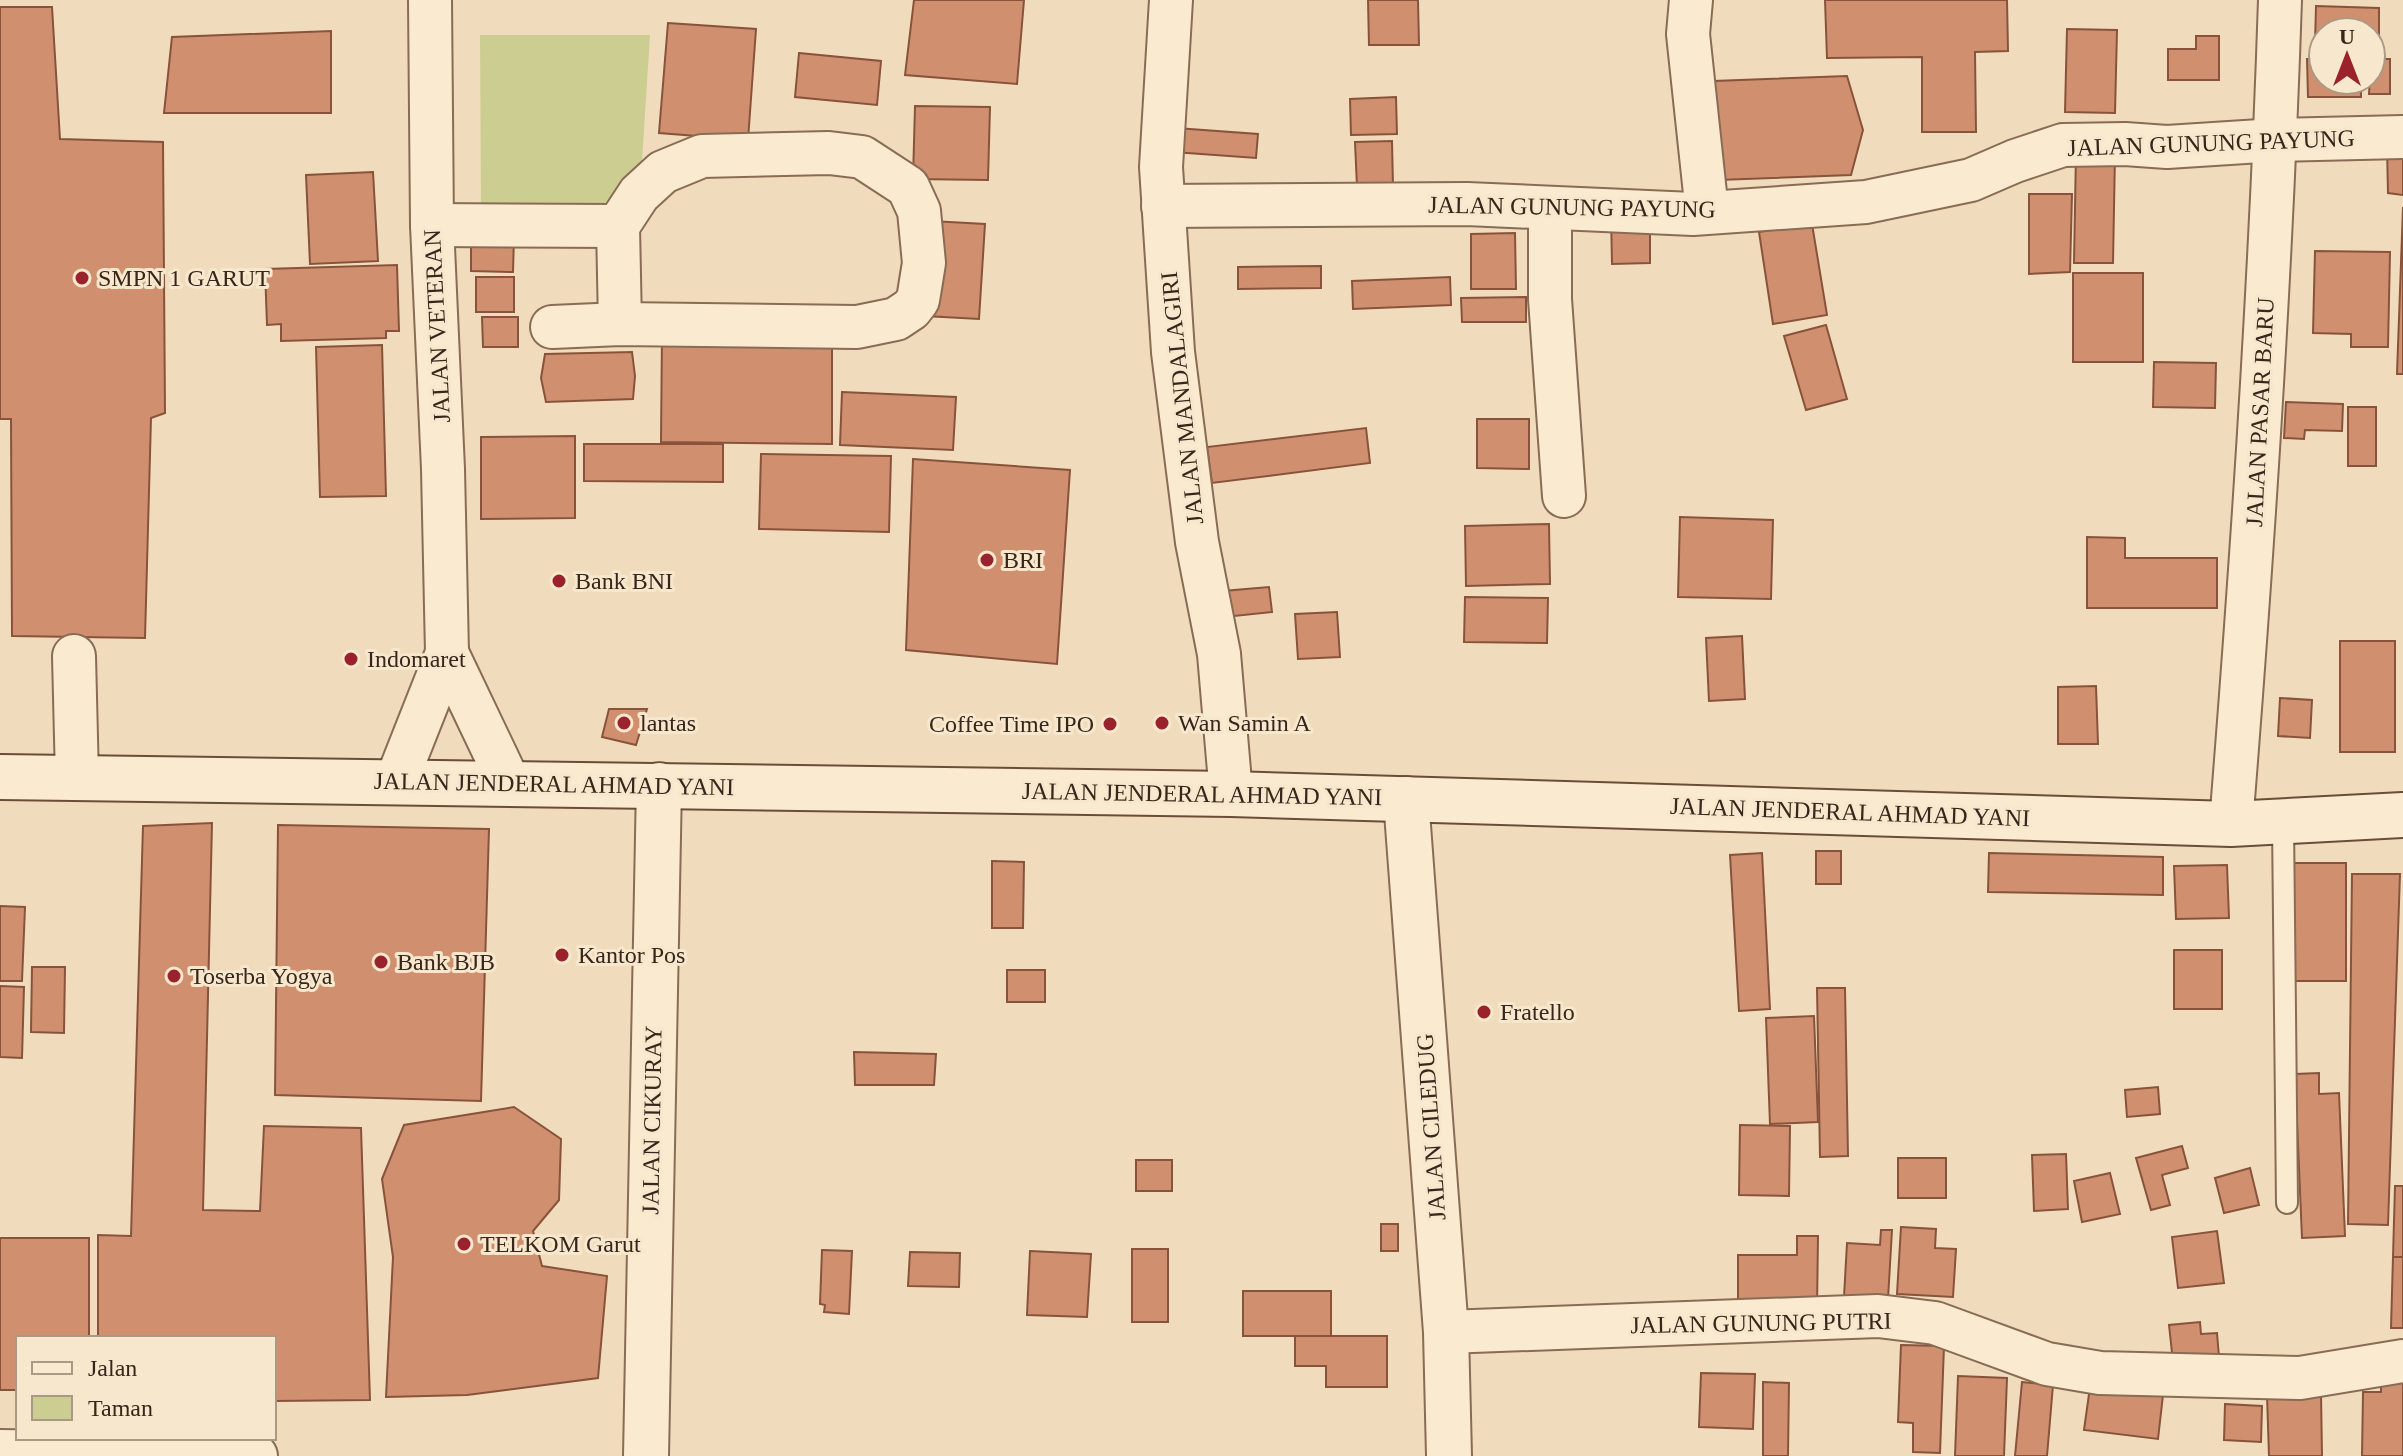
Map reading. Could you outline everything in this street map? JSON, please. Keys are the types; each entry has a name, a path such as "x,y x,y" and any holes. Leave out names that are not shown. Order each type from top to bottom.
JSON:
{"main road":[{"name":"JALAN JENDERAL AHMAD YANI","path":"0,777 1231,794 2231,824 2403,815"},
{"name":"JALAN CIKURAY","path":"646,1456 659,785"},
{"name":"JALAN CILEDUG","path":"1406,799 1446,1332 1449,1456"},
{"path":"0,1452 84,1456 255,1456"}],"street":[{"name":"JALAN VETERAN","path":"396,782 447,653 443,469 432,225 430,0"},
{"name":"JALAN MANDALAGIRI","path":"1171,0 1161,167 1173,352 1197,542 1219,654 1231,794"},
{"path":"1691,0 1688,34 1707,212"},
{"name":"JALAN PASAR BARU","path":"2231,824 2252,562 2276,140 2280,0"},
{"name":"JALAN GUNUNG PAYUNG","path":"1163,206 1467,204 1693,214 1866,202 1971,180 2063,145 2167,147 2403,137"},
{"path":"552,327 620,324 857,327 896,319 918,300 924,263 919,211 908,187 862,157 829,153 702,156 663,172 639,194 618,226 620,324"},
{"path":"1550,208 1550,299 1564,496"},
{"path":"432,225 618,226"},
{"name":"JALAN VETERAN","path":"447,653 509,783"},
{"path":"74,656 77,778"},
{"name":"JALAN GUNUNG PUTRI","path":"1446,1332 1878,1316 1935,1323 2047,1364 2100,1373 2300,1378 2403,1361"}],"lane":[{"path":"2283,822 2287,1203"}],"green space":[{"path":"480,35 650,35 641,177 600,206 481,211"}],"building":[{"path":"914,0 1024,0 1017,84 905,75"},
{"path":"1368,0 1418,0 1419,45 1369,45"},
{"path":"1825,0 2007,0 2008,51 1975,52 1976,132 1922,132 1922,57 1827,58"},
{"path":"2316,6 2379,8 2379,16 2316,16"},
{"name":"SMPN 1 GARUT","path":"0,7 52,7 60,139 163,142 165,413 151,418 145,638 12,636 11,419 0,419"},
{"path":"668,23 756,29 748,140 659,133"},
{"path":"2067,29 2117,30 2115,113 2065,112"},
{"path":"331,31 331,113 164,113 172,37"},
{"path":"2196,36 2219,36 2219,80 2168,80 2168,49 2196,49"},
{"path":"799,53 881,61 877,105 795,97"},
{"path":"2387,59 2390,59 2390,94 2387,94"},
{"path":"1847,76 1863,130 1851,175 1718,180 1714,81"},
{"path":"2308,96 2361,96 2361,97"},
{"path":"1396,97 1397,134 1351,135 1350,99"},
{"path":"915,106 990,107 988,180 913,179"},
{"path":"1176,128 1258,134 1256,158 1174,152"},
{"path":"1392,141 1393,187 1357,187 1355,142"},
{"path":"2403,146 2403,195 2388,193 2387,147"},
{"path":"2076,152 2115,153 2113,263 2074,263"},
{"path":"373,172 378,261 310,264 306,175"},
{"path":"2029,194 2072,194 2070,272 2029,274"},
{"path":"2403,207 2403,374 2397,374"},
{"path":"1611,215 1650,215 1650,263 1612,264"},
{"path":"931,221 985,224 979,319 925,316"},
{"path":"1812,224 1827,315 1773,324 1759,232"},
{"path":"1515,233 1516,289 1471,289 1471,234"},
{"path":"471,235 514,236 513,272 471,271"},
{"path":"2315,251 2390,252 2388,347 2351,347 2351,334 2313,333"},
{"path":"397,265 399,331 386,331 386,338 281,341 281,324 267,325 265,269"},
{"path":"1321,266 1321,288 1238,289 1238,267"},
{"path":"2073,273 2143,273 2143,362 2073,362"},
{"path":"476,277 514,277 514,312 476,312"},
{"path":"1450,277 1451,305 1353,309 1352,281"},
{"path":"1526,297 1526,322 1462,322 1461,298"},
{"path":"482,317 518,317 518,347 483,347"},
{"path":"1826,325 1847,399 1806,410 1784,336"},
{"path":"662,333 832,334 832,444 661,442"},
{"path":"382,345 386,496 320,497 316,347"},
{"path":"632,352 635,376 633,399 546,402 541,378 545,354"},
{"path":"2154,362 2216,363 2215,408 2153,407"},
{"path":"842,392 956,397 953,450 840,445"},
{"path":"2286,402 2343,404 2342,431 2305,430 2304,439 2284,438"},
{"path":"2348,407 2376,407 2376,466 2348,466"},
{"path":"1477,419 1529,419 1529,469 1477,468"},
{"path":"1366,428 1370,463 1212,483 1207,447"},
{"path":"575,436 575,518 481,519 481,437"},
{"path":"584,444 723,444 723,482 584,481"},
{"path":"761,454 891,456 889,532 759,529"},
{"name":"BRI","path":"913,459 1070,470 1057,664 906,650"},
{"path":"1680,517 1773,520 1771,599 1678,597"},
{"path":"1549,524 1550,584 1466,586 1465,526"},
{"path":"2087,537 2125,538 2125,558 2217,558 2217,608 2087,608"},
{"path":"1269,587 1272,612 1225,617 1223,591"},
{"path":"1465,597 1548,598 1547,643 1464,642"},
{"path":"1337,612 1340,657 1298,659 1295,614"},
{"path":"1742,636 1745,699 1709,701 1706,638"},
{"path":"2340,641 2395,641 2395,752 2340,752"},
{"path":"2096,686 2098,744 2058,744 2058,687"},
{"path":"2280,698 2312,700 2310,738 2278,736"},
{"name":"lantas","path":"609,709 647,709 636,745 602,737"},
{"name":"Toserba Yogya","path":"212,823 203,1210 260,1211 264,1126 361,1128 370,1400 276,1401 276,1336 98,1336 98,1235 131,1236 143,826"},
{"name":"Bank BJB","path":"278,825 489,829 481,1101 275,1095"},
{"path":"1816,851 1841,851 1841,884 1816,884"},
{"path":"1762,853 1770,1009 1739,1011 1730,855"},
{"path":"1989,853 2163,857 2163,895 1988,892"},
{"path":"992,861 1024,862 1023,928 992,928"},
{"path":"2292,863 2346,863 2346,981 2292,981"},
{"path":"2227,865 2229,918 2176,919 2174,866"},
{"path":"2352,874 2400,874 2388,1225 2348,1224"},
{"path":"0,906 25,907 22,981 0,981"},
{"path":"2174,950 2222,950 2222,1009 2174,1009"},
{"path":"32,967 65,967 64,1033 31,1032"},
{"path":"1007,970 1045,970 1045,1002 1007,1002"},
{"path":"0,986 24,987 22,1058 0,1057"},
{"path":"1817,988 1845,988 1848,1156 1820,1157"},
{"path":"1814,1016 1818,1122 1770,1124 1766,1018"},
{"path":"854,1052 936,1054 934,1085 855,1085"},
{"path":"2319,1073 2319,1094 2339,1093 2345,1236 2302,1238 2295,1074"},
{"path":"2158,1087 2160,1114 2127,1117 2125,1090"},
{"name":"TELKOM Garut","path":"514,1107 561,1139 559,1200 533,1231 542,1266 607,1276 598,1378 467,1395 386,1397 393,1257 382,1179 404,1125"},
{"path":"1740,1125 1790,1126 1789,1196 1739,1195"},
{"path":"2182,1146 2188,1168 2162,1175 2170,1205 2151,1210 2136,1158"},
{"path":"2066,1154 2068,1209 2034,1211 2032,1155"},
{"path":"1898,1158 1946,1158 1946,1198 1898,1198"},
{"path":"1136,1160 1172,1160 1172,1191 1136,1191"},
{"path":"2250,1168 2259,1205 2224,1213 2215,1178"},
{"path":"2110,1173 2120,1214 2082,1222 2074,1181"},
{"path":"2395,1186 2403,1186 2403,1257 2393,1257"},
{"path":"1381,1224 1398,1224 1398,1251 1381,1251"},
{"path":"1901,1227 1936,1229 1935,1248 1956,1249 1953,1297 1897,1294"},
{"path":"1881,1230 1892,1230 1888,1299 1844,1297 1847,1243 1880,1245"},
{"path":"2217,1231 2224,1283 2178,1288 2172,1237"},
{"path":"1797,1236 1818,1236 1817,1309 1738,1309 1738,1255 1797,1255"},
{"path":"0,1238 89,1238 89,1336 16,1336 16,1390 0,1390"},
{"path":"1132,1249 1168,1249 1168,1322 1132,1322"},
{"path":"822,1250 852,1251 849,1314 824,1312 825,1305 820,1304"},
{"path":"1030,1251 1091,1254 1087,1317 1027,1315"},
{"path":"910,1252 960,1253 959,1287 908,1286"},
{"path":"2393,1257 2403,1257 2403,1328 2391,1328"},
{"path":"1243,1291 1331,1291 1331,1336 1243,1336"},
{"path":"2200,1322 2201,1334 2217,1333 2219,1357 2173,1362 2169,1325"},
{"path":"1295,1336 1387,1336 1387,1387 1326,1387 1326,1366 1295,1366"},
{"path":"1901,1345 1944,1346 1940,1453 1913,1452 1913,1423 1898,1422"},
{"path":"1701,1373 1755,1374 1753,1429 1699,1427"},
{"path":"2381,1375 2403,1376 2403,1456 2362,1456 2363,1392 2381,1392"},
{"path":"1958,1376 2007,1378 2004,1456 1955,1456"},
{"path":"1763,1382 1789,1383 1788,1456 1763,1456"},
{"path":"2022,1382 2053,1385 2047,1456 2015,1456"},
{"path":"2090,1387 2163,1395 2158,1439 2084,1430"},
{"path":"2321,1394 2322,1456 2269,1456 2267,1395"},
{"path":"2225,1404 2262,1406 2261,1442 2224,1440"}],"place":[{"name":"SMPN 1 GARUT","path":"82,278"},
{"name":"BRI","path":"987,560"},
{"name":"Bank BNI","path":"559,581"},
{"name":"Indomaret","path":"351,659"},
{"name":"lantas","path":"624,723"},
{"name":"Wan Samin A","path":"1162,723"},
{"name":"Coffee Time IPO","path":"1110,724"},
{"name":"Kantor Pos","path":"562,955"},
{"name":"Bank BJB","path":"381,962"},
{"name":"Toserba Yogya","path":"174,976"},
{"name":"Fratello","path":"1484,1012"},
{"name":"TELKOM Garut","path":"464,1244"}]}
